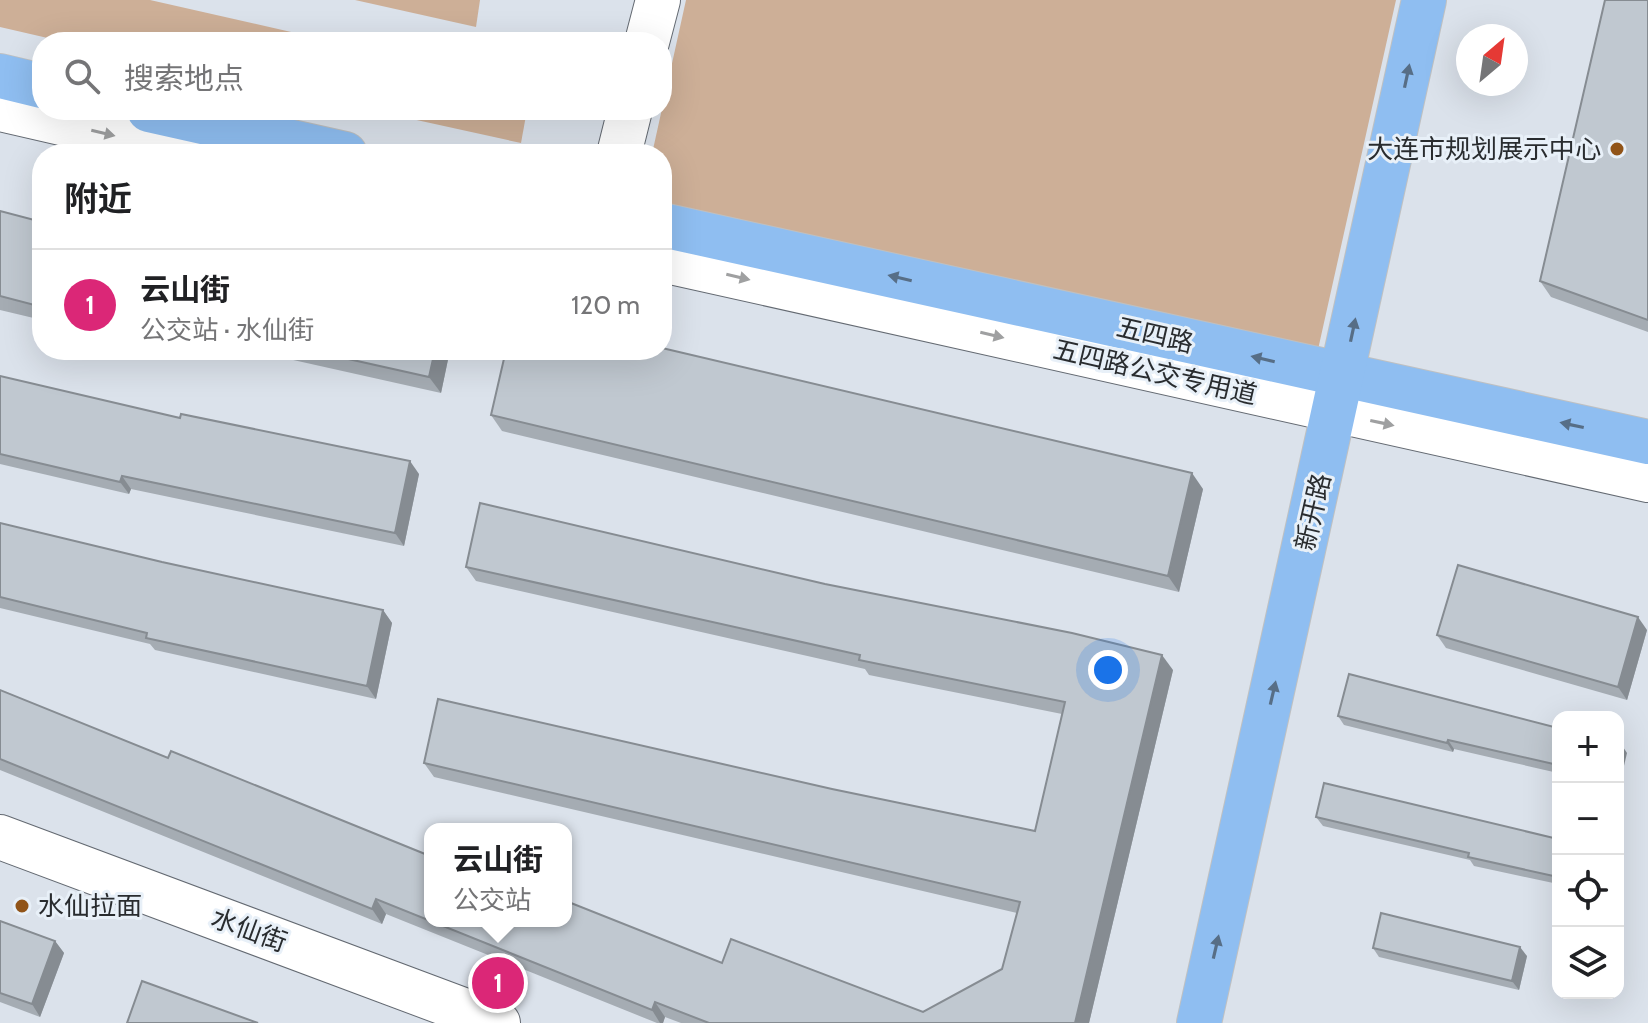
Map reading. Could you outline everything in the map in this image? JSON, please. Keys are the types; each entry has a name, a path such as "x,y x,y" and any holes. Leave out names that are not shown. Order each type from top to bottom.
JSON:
{"main road":[{"name":"新开路","path":"1199,1023 1424,0"},
{"path":"0,76 32,84"},
{"path":"194,120 300,144"},
{"name":"五四路","path":"672,228 1339,395 1648,442"}],"street":[{"path":"650,32 658,0"},
{"path":"0,109 32,116"},
{"path":"48,120 152,144"},
{"path":"622,144 628,120"},
{"name":"五四路公交专用道","path":"672,262 1339,395 1648,480"},
{"name":"水仙街","path":"0,837 498,1023"}],"shaded area":[{"path":"0,0 150,0 291,32 32,34 0,27"},
{"path":"355,0 480,0 476,27"},
{"path":"686,0 1396,0 1317,354 672,206 672,144 654,144 660,120 672,120 672,63"},
{"path":"416,120 525,120 521,143"}],"building":[{"name":"大连市规划展示中心","path":"1605,0 1648,0 1648,320 1540,281"},
{"path":"0,211 32,219 32,304 0,296"},
{"path":"672,350 1192,473 1168,576 491,415 504,360 672,360"},
{"path":"353,360 433,360 429,377"},
{"path":"0,376 180,418 181,414 410,461 395,533 122,476 120,482 0,454"},
{"path":"480,503 825,584 1072,633 1162,655 1075,1023 709,1023 655,1002 652,1010 446,927 572,927 572,903 722,963 731,939 923,1012 1002,969 1020,902 424,763 438,699 832,789 1035,831 1065,702 859,660 860,655 466,567"},
{"path":"0,523 383,610 367,686 146,638 147,633 0,597"},
{"path":"1458,565 1638,617 1618,687 1437,635"},
{"path":"1349,674 1552,726 1552,764 1448,740 1447,743 1338,716"},
{"path":"0,690 168,758 171,751 424,854 424,919 376,899 372,909 0,759"},
{"path":"1324,783 1552,838 1552,876 1468,857 1469,853 1316,817"},
{"path":"1381,913 1520,947 1512,981 1373,948"},
{"path":"0,921 55,941 32,1004 0,993"},
{"path":"142,981 258,1023 127,1023"}],"place":[{"name":"大连市规划展示中心","path":"1617,149"},
{"name":"水仙拉面","path":"22,906"},
{"name":"云山街","path":"498,983"}]}
